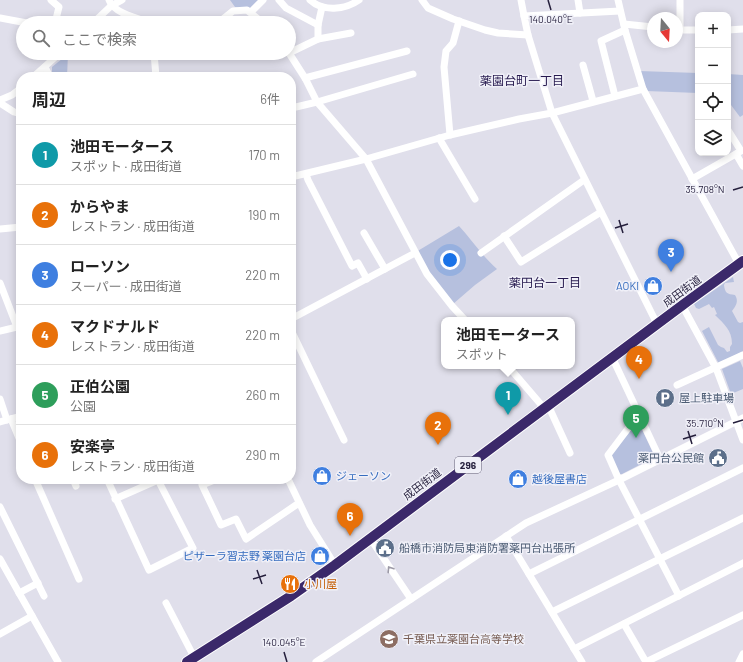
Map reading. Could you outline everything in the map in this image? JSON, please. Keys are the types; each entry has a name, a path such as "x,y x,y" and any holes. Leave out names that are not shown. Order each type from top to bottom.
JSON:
{"highway":[{"name":"成田街道","path":"191,660 291,596 335,565 546,406 741,263"}],"street":[{"path":"51,0 59,7 57,16"},
{"path":"99,16 110,3 122,0"},
{"path":"251,12 263,0"},
{"path":"278,0 286,8 318,25"},
{"path":"310,0 322,6 332,8 353,4 358,0"},
{"path":"422,0 428,8 458,21 498,33 528,35"},
{"path":"521,0 528,35 552,113 584,180 657,324"},
{"path":"578,0 580,13"},
{"path":"618,0 624,27 643,88 692,178 741,263"},
{"path":"679,12 680,0"},
{"path":"110,3 129,16"},
{"path":"318,39 318,25 322,6"},
{"path":"227,16 233,11 247,10 255,16"},
{"path":"524,16 620,11"},
{"path":"0,18 16,21"},
{"path":"450,135 444,67 446,51 453,43 458,21"},
{"path":"615,96 601,41 624,27 647,27"},
{"path":"731,30 743,29"},
{"path":"683,30 695,30"},
{"path":"296,50 318,39 351,33"},
{"path":"305,78 407,51"},
{"path":"39,72 52,60"},
{"path":"155,60 156,72"},
{"path":"293,60 305,78 317,102 366,159 427,274 462,317"},
{"path":"583,65 593,101"},
{"path":"45,67 48,72"},
{"path":"296,107 413,74"},
{"path":"296,176 366,159 450,135 552,113 643,88"},
{"path":"16,92 0,102 16,113"},
{"path":"692,178 741,151 731,135"},
{"path":"439,138 475,199"},
{"path":"736,154 743,166"},
{"path":"306,174 352,266 358,263 366,279"},
{"path":"481,252 584,180"},
{"path":"504,236 521,262 601,212"},
{"path":"0,229 16,227"},
{"path":"364,233 385,269"},
{"path":"296,317 415,253"},
{"path":"0,283 16,324"},
{"path":"682,305 716,368 743,440"},
{"path":"0,331 16,327"},
{"path":"296,340 344,440"},
{"path":"677,385 743,355"},
{"path":"612,357 660,459"},
{"path":"511,369 546,406 570,453"},
{"path":"0,399 6,420 16,435"},
{"path":"640,414 608,455 619,480 679,596"},
{"path":"6,420 16,417"},
{"path":"316,662 526,522 619,480 743,418"},
{"path":"529,574 743,468"},
{"path":"37,484 79,579"},
{"path":"109,484 149,570 193,548 160,484"},
{"path":"115,499 149,484"},
{"path":"204,484 202,485 221,525 236,519 246,539 299,504"},
{"path":"290,484 310,525 335,565"},
{"path":"0,507 44,596"},
{"path":"552,612 743,518"},
{"path":"506,536 582,662"},
{"path":"370,538 410,600"},
{"path":"0,559 58,662"},
{"path":"574,649 743,563"},
{"path":"19,593 38,583"},
{"path":"166,603 191,660"},
{"path":"624,624 646,662 743,615"},
{"path":"0,634 32,616"},
{"path":"739,662 743,654"}],"shaded area":[{"path":"230,0 258,0 249,9 235,7"},
{"path":"61,60 68,60 67,72 52,72 52,67"},
{"path":"639,71 695,73 695,93 646,91"},
{"path":"731,74 743,75 743,115 740,117 731,105"},
{"path":"459,226 497,269 453,304 428,273 416,252"},
{"path":"733,277 734,282 725,283 724,285 727,293 735,295 737,299 735,307 732,311 738,322 743,322 743,351 719,364 702,331 709,327 718,345 724,348 727,352 730,351 732,344 731,335 727,328 715,315 717,314 714,307 712,308 709,304 699,309 696,308 694,304"},
{"path":"740,361 743,368 743,389 731,394 722,369"},
{"path":"638,421 654,455 653,458 622,474 619,474 611,455"}],"place":[{"name":"ローソン","path":"671,272"},
{"name":"AOKI","path":"653,286"},
{"name":"マクドナルド","path":"639,379"},
{"name":"屋上駐車場","path":"665,398"},
{"name":"池田モータース","path":"508,415"},
{"name":"正伯公園","path":"636,438"},
{"name":"からやま","path":"438,445"},
{"name":"薬円台公民館","path":"718,458"},
{"name":"ジェーソン","path":"322,476"},
{"name":"越後屋書店","path":"518,479"},
{"name":"安楽亭","path":"350,536"},
{"name":"船橋市消防局東消防署薬円台出張所","path":"385,548"},
{"name":"ピザーラ習志野 薬園台店","path":"320,556"},
{"name":"小川屋","path":"290,584"},
{"name":"千葉県立薬園台高等学校","path":"389,639"}],"district":[{"name":"薬園台町一丁目","path":"522,81"},
{"name":"薬円台一丁目","path":"545,283"}]}
